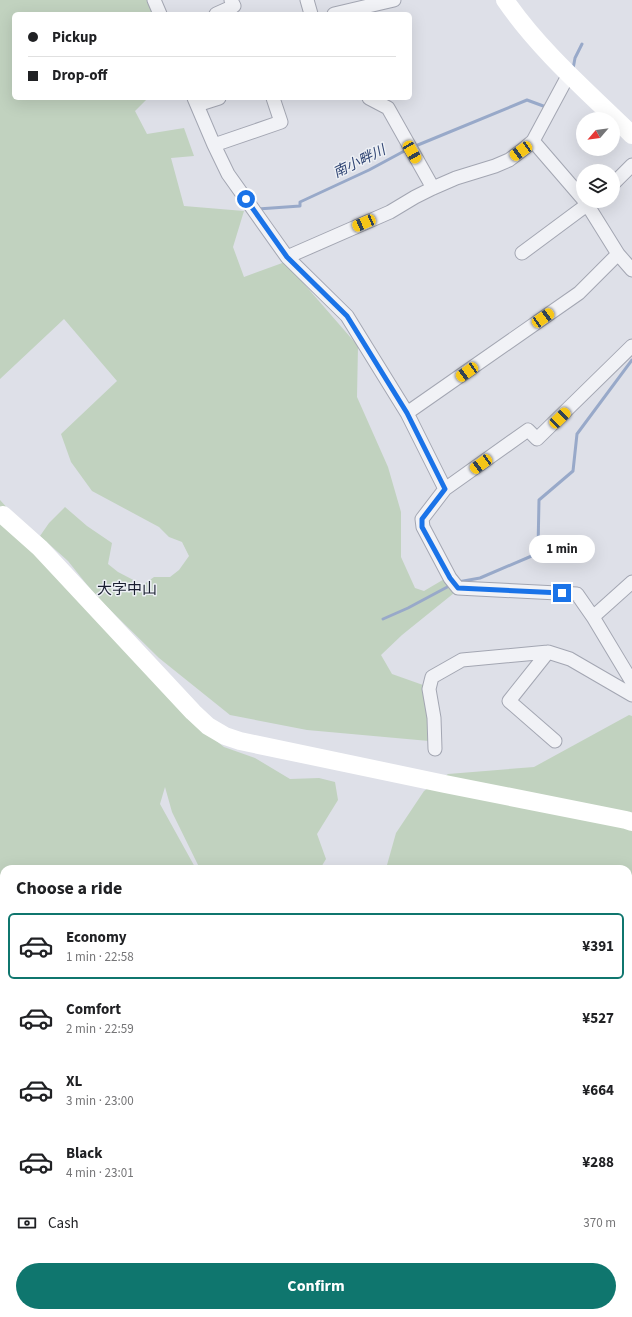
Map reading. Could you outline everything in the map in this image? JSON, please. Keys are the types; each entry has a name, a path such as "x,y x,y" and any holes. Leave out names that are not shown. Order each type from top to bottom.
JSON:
{"street":[{"path":"154,0 159,12"},
{"path":"220,12 234,6 232,0"},
{"path":"307,0 310,12"},
{"path":"341,8 394,0"},
{"path":"505,0 526,28 555,61 632,135"},
{"path":"287,257 390,212 433,188 456,178 509,160 533,141 569,74"},
{"path":"208,100 196,102 228,174 287,257 347,316 407,413 445,489"},
{"path":"214,145 281,122 274,100"},
{"path":"373,100 388,108 433,188"},
{"path":"533,141 576,189"},
{"path":"620,177 632,165"},
{"path":"522,253 578,208"},
{"path":"591,208 618,254 632,270"},
{"path":"407,413 579,293 618,254"},
{"path":"632,346 538,439 528,430 445,489 422,519 422,527 450,578 458,588 577,594 593,617 632,682"},
{"path":"4,515 40,548 193,712 208,726 225,736 240,741 632,822"},
{"path":"593,617 632,582"},
{"path":"435,749 434,718 429,689 432,677 462,660 548,652 570,659 632,695"},
{"path":"548,652 509,701 555,742"}],"green space":[{"path":"0,0 148,0 151,12 12,12 12,100 146,100 135,111 147,134 184,128 194,156 171,158 184,206 244,211 233,247 244,277 285,262 358,346 357,397 388,467 401,512 401,557 415,588 424,591 446,578 454,593 402,635 381,655 392,674 423,685 432,736 429,741 307,730 230,715 159,658 96,596 68,561 40,536 49,523 65,507 87,526 112,543 108,564 118,572 143,585 154,577 170,577 179,570 189,556 182,542 169,537 159,527 92,491 71,462 61,434 117,381 64,319 0,379"},
{"path":"0,500 89,597 185,716 224,747 255,758 290,779 319,778 335,782 338,800 317,834 326,859 322,865 198,865 172,812 165,787 160,804 194,865 0,865"},
{"path":"629,715 632,716 632,865 387,865 396,833 424,791 448,774 534,767"}],"waterway":[{"name":"南小畔川","path":"573,69 575,58 582,44"},
{"name":"南小畔川","path":"413,147 527,100 546,107"},
{"name":"南小畔川","path":"258,209 300,206 300,202 369,170 408,149"},
{"path":"458,582 480,578 534,555 538,549 539,500 573,471 577,434 632,360"},
{"path":"383,619 408,608 451,585"}],"district":[{"name":"大字中山","path":"127,589"}],"route":[{"path":"246,199 272,238 287,257 347,316 407,413 445,489 422,519 422,527 450,578 458,588 562,593"}]}
